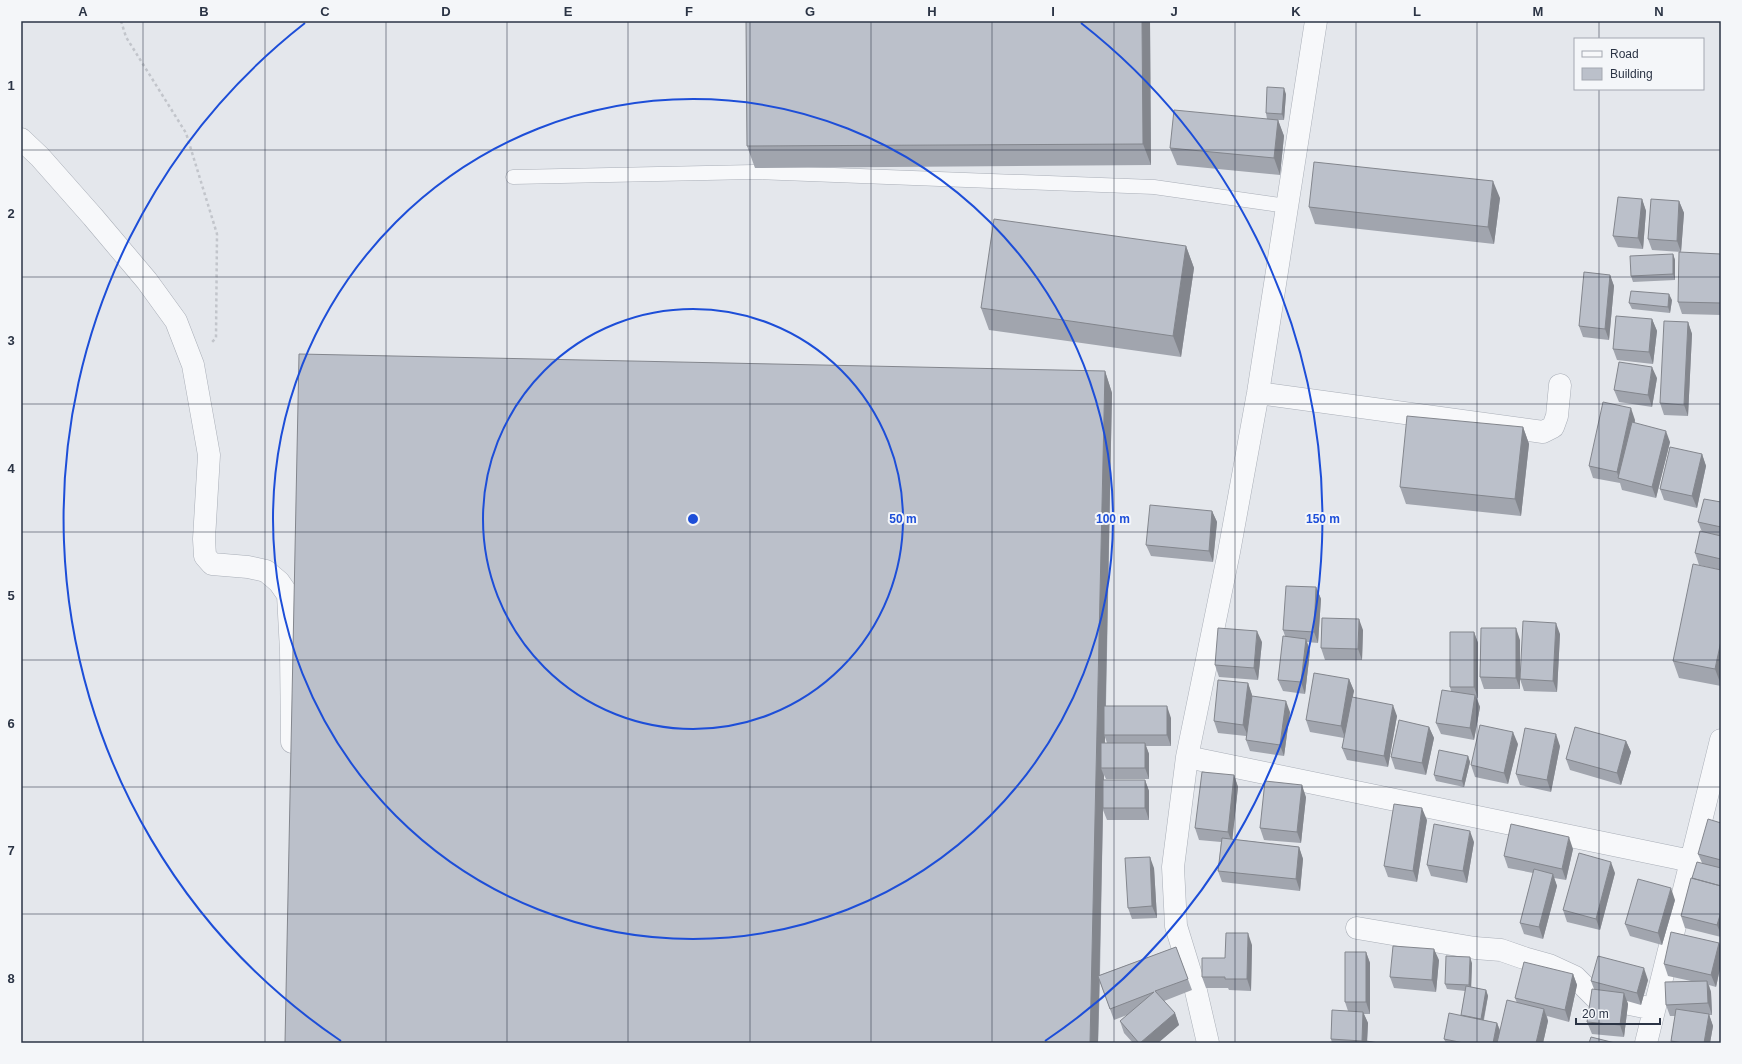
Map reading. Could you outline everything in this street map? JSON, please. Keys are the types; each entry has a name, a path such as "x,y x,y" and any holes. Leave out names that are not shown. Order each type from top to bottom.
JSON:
{"street":[{"path":"1208,1043 1196,991 1176,926 1173,867 1187,757 1229,552 1258,393 1316,21"},
{"path":"21,139 40,157 89,211 176,320 193,365 209,455 204,539 205,556 212,564 248,567 266,571 279,582 288,595 291,651 292,759"},
{"path":"1258,393 1543,432 1553,426 1557,416 1560,385"},
{"path":"1646,1043 1721,740"},
{"path":"1187,757 1691,861"},
{"path":"1357,928 1475,948 1501,950 1549,965 1575,977 1595,997 1654,1009"}],"lane":[{"path":"513,177 754,172 1154,187 1287,206"}],"path":[{"path":"121,21 126,38 186,133 217,234 216,338 193,365"}],"building":[{"path":"746,21 1142,21 1143,144 747,146"},
{"path":"1267,87 1284,88 1282,114 1266,113"},
{"path":"1174,110 1278,120 1274,158 1170,148"},
{"path":"1314,162 1493,181 1488,227 1309,207"},
{"path":"1618,197 1642,199 1638,238 1613,236"},
{"path":"1651,199 1679,201 1677,241 1648,239"},
{"path":"994,219 1186,246 1173,336 981,308"},
{"path":"1679,252 1721,254 1721,303 1678,302"},
{"path":"1673,254 1673,274 1631,276 1630,256"},
{"path":"1584,272 1610,275 1605,329 1579,326"},
{"path":"1631,291 1669,294 1668,307 1629,303"},
{"path":"1616,316 1652,319 1649,352 1613,349"},
{"path":"1664,321 1688,322 1684,405 1660,403"},
{"path":"299,354 1105,371 1090,1043 285,1043"},
{"path":"1619,362 1652,367 1648,395 1614,390"},
{"path":"1603,402 1631,408 1617,472 1589,466"},
{"path":"1407,416 1523,427 1515,499 1400,487"},
{"path":"1632,422 1666,431 1652,487 1618,478"},
{"path":"1670,447 1702,454 1692,496 1660,489"},
{"path":"1704,499 1721,502 1721,527 1698,522"},
{"path":"1150,505 1212,511 1209,551 1146,545"},
{"path":"1700,531 1721,536 1721,559 1695,553"},
{"path":"1693,564 1721,570 1721,641 1715,669 1673,661"},
{"path":"1286,586 1316,587 1314,632 1283,630"},
{"path":"1322,618 1359,619 1358,649 1321,648"},
{"path":"1523,621 1556,623 1553,681 1520,679"},
{"path":"1218,628 1257,631 1254,668 1215,665"},
{"path":"1481,628 1516,628 1516,678 1480,677"},
{"path":"1450,632 1474,632 1474,687 1450,687"},
{"path":"1283,636 1306,639 1301,682 1278,680"},
{"path":"1314,673 1349,679 1341,726 1306,720"},
{"path":"1218,680 1248,683 1243,725 1214,721"},
{"path":"1442,690 1475,695 1470,728 1436,723"},
{"path":"1252,696 1286,701 1280,745 1246,740"},
{"path":"1352,697 1393,705 1384,756 1342,748"},
{"path":"1104,706 1167,706 1167,735 1104,735"},
{"path":"1399,720 1429,727 1422,763 1391,757"},
{"path":"1480,725 1513,732 1504,773 1471,765"},
{"path":"1575,727 1626,741 1617,773 1566,759"},
{"path":"1525,728 1556,734 1547,780 1516,774"},
{"path":"1101,743 1145,743 1145,768 1101,768"},
{"path":"1439,750 1468,756 1462,781 1434,775"},
{"path":"1202,772 1234,775 1228,832 1195,828"},
{"path":"1103,780 1145,780 1145,808 1103,808"},
{"path":"1265,781 1302,785 1297,832 1260,828"},
{"path":"1394,804 1422,808 1413,871 1384,866"},
{"path":"1708,819 1721,823 1721,860 1698,854"},
{"path":"1434,824 1470,831 1463,871 1427,865"},
{"path":"1511,824 1569,837 1562,869 1504,856"},
{"path":"1222,838 1299,847 1296,879 1218,871"},
{"path":"1579,853 1611,862 1596,919 1563,910"},
{"path":"1150,857 1152,906 1128,908 1125,858"},
{"path":"1697,862 1721,868 1721,886 1692,878"},
{"path":"1534,869 1553,874 1539,927 1520,923"},
{"path":"1691,878 1721,886 1721,912 1717,925 1681,916"},
{"path":"1638,879 1671,888 1658,933 1625,924"},
{"path":"1671,932 1719,943 1711,975 1664,964"},
{"path":"1226,933 1248,933 1247,979 1202,977 1202,958 1225,958"},
{"path":"1393,946 1434,949 1432,980 1390,977"},
{"path":"1176,947 1188,979 1155,991 1175,1013 1139,1043 1120,1021 1154,992 1110,1009 1098,976"},
{"path":"1345,952 1366,952 1366,1002 1345,1002"},
{"path":"1446,956 1470,957 1469,985 1445,984"},
{"path":"1598,956 1644,968 1637,993 1591,981"},
{"path":"1524,962 1573,974 1565,1010 1515,998"},
{"path":"1707,981 1708,1003 1666,1005 1665,982"},
{"path":"1466,986 1486,990 1481,1019 1461,1015"},
{"path":"1592,989 1624,993 1620,1025 1587,1022"},
{"path":"1507,1000 1544,1009 1536,1043 1497,1043"},
{"path":"1676,1009 1709,1014 1704,1043 1683,1043 1671,1041"},
{"path":"1332,1010 1363,1012 1362,1041 1331,1039"},
{"path":"1449,1013 1497,1023 1493,1043 1464,1043 1444,1039"},
{"path":"1591,1037 1615,1043 1589,1043"},
{"path":"1366,1041 1379,1043 1366,1043"}]}
